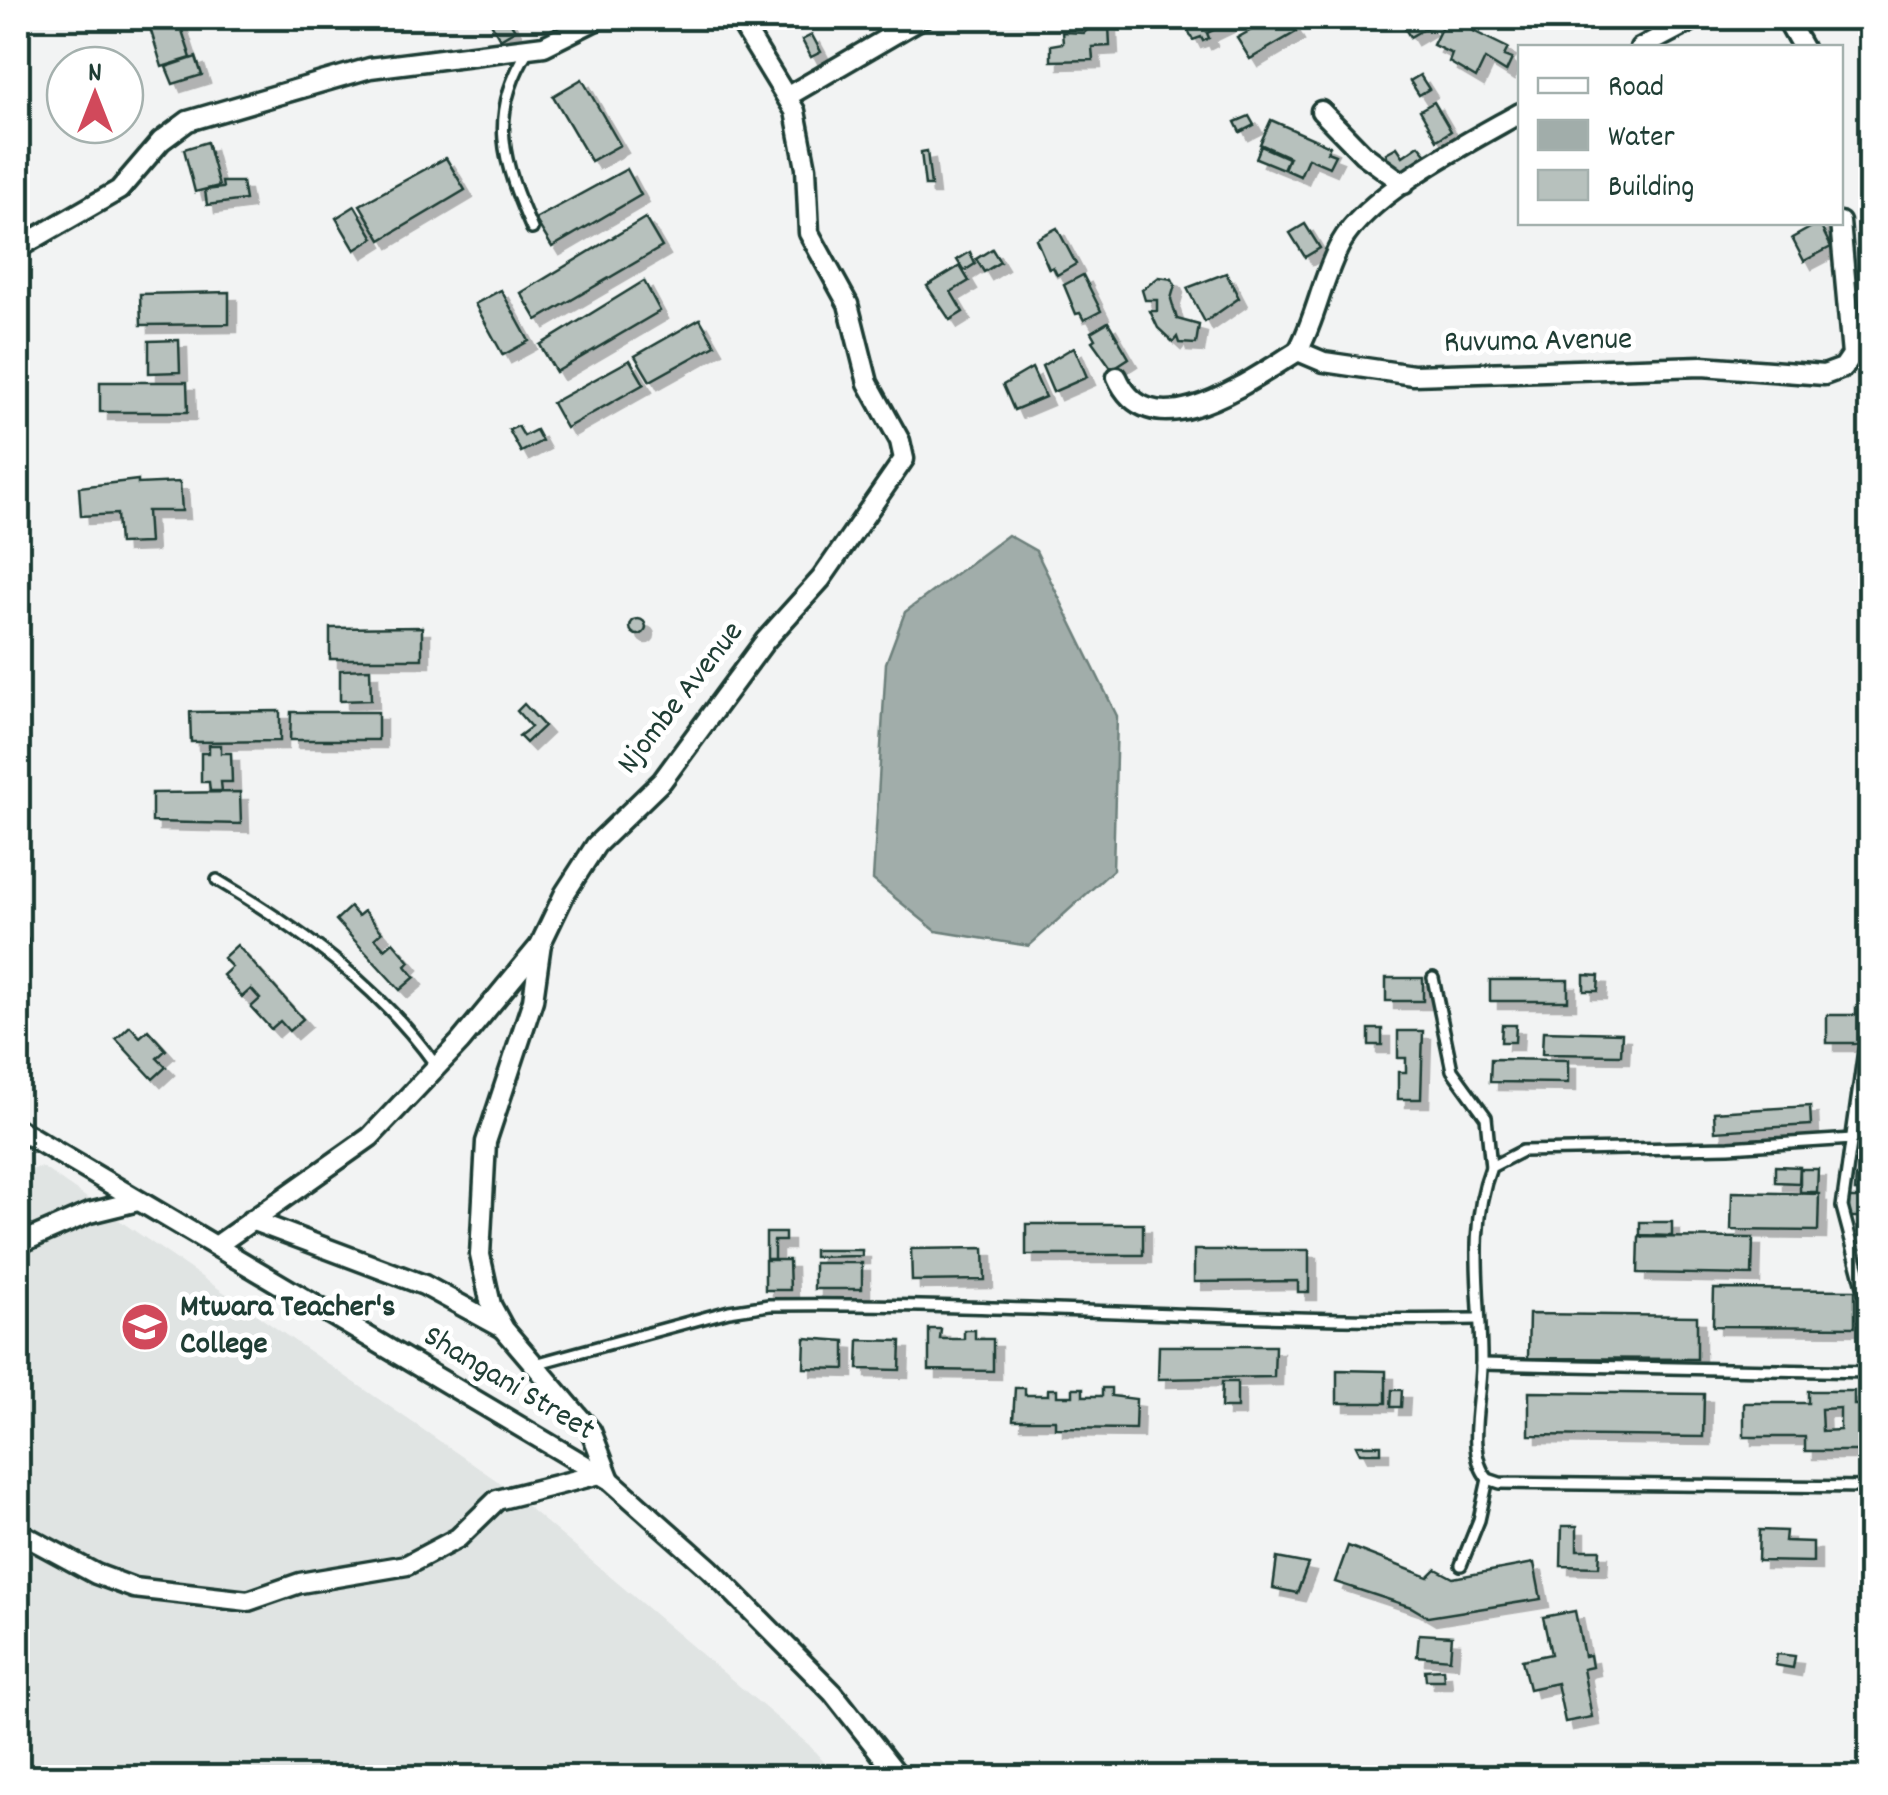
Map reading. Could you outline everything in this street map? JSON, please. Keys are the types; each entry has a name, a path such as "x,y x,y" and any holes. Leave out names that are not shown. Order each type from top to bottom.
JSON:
{"street":[{"path":"18,248 118,190 161,142 188,122 370,68 529,50 560,40 600,18"},
{"name":"Njombe Avenue","path":"605,1477 590,1431 504,1328 491,1305 480,1255 483,1155 533,1000 541,944 565,893 596,845 662,781 765,641 821,578 904,460 900,441 868,384 848,304 810,233 806,168 788,96 738,18"},
{"path":"788,96 922,18"},
{"path":"1646,45 1697,18"},
{"path":"1786,18 1801,45"},
{"path":"1321,111 1363,154 1404,184"},
{"path":"1117,378 1128,396 1143,409 1173,410 1241,388 1298,351 1318,312 1340,244 1355,223 1404,184 1518,114"},
{"name":"Ruvuma Avenue","path":"1298,351 1327,362 1413,375 1702,366 1800,377 1832,374 1843,368 1852,355 1840,225"},
{"path":"216,1246 370,1137 437,1067 541,944"},
{"path":"18,945 18,966"},
{"name":"Shangani Street","path":"18,1129 605,1477 710,1569 833,1694 900,1778"},
{"path":"18,1244 89,1213 138,1202"},
{"path":"252,1220 424,1285 504,1328"},
{"path":"18,1532 96,1574 134,1588 248,1600 285,1587 407,1565 458,1538 497,1500 605,1477"}],"lane":[{"path":"529,50 507,86 502,128 509,166 532,229"},
{"path":"217,880 297,931 362,982 397,1015 437,1067"},
{"path":"1433,978 1452,1070 1486,1117 1490,1167 1475,1260 1481,1364 1478,1461 1488,1479 1479,1520 1461,1565"},
{"path":"1864,1050 1842,1207 1870,1312"},
{"path":"1856,1122 1870,1125"},
{"path":"1490,1167 1522,1150 1729,1147 1853,1139"},
{"path":"535,1364 665,1327 769,1305 1040,1306 1167,1314 1478,1319"},
{"path":"1481,1364 1870,1372"},
{"path":"1488,1479 1870,1487"}],"shaded area":[{"name":"Mtwara Teacher's College","path":"42,1167 496,1480 809,1745 837,1777 18,1777 18,1173"}],"water":[{"path":"1008,535 1036,551 1117,716 1113,870 1029,946 936,931 873,880 886,663 905,612"}],"building":[{"path":"147,18 178,18 191,58 162,67"},
{"path":"488,18 508,18 515,30 500,39"},
{"path":"1193,18 1229,18 1230,22 1207,33 1209,38 1203,41 1201,37 1193,40 1186,26"},
{"path":"1273,18 1288,18 1296,32 1250,59 1237,38"},
{"path":"1421,18 1427,27 1410,37 1404,27"},
{"path":"1446,18 1470,22 1467,28 1508,48 1504,56 1512,59 1506,72 1485,59 1476,78 1449,62 1452,54 1433,45"},
{"path":"1109,25 1110,46 1092,47 1093,60 1051,61 1051,45 1063,43 1062,32 1084,33 1091,26"},
{"path":"812,35 821,52 811,57 802,40"},
{"path":"196,57 202,75 173,84 166,67"},
{"path":"1420,75 1429,89 1419,95 1410,81"},
{"path":"582,79 620,145 591,161 553,96"},
{"path":"1434,102 1451,131 1437,140 1420,110"},
{"path":"1249,116 1254,125 1240,132 1235,122"},
{"path":"1271,120 1330,146 1327,152 1335,155 1329,167 1308,158 1300,176 1284,169 1289,157 1260,144"},
{"path":"207,142 219,186 195,192 184,149"},
{"path":"1419,145 1429,157 1394,176 1386,153 1397,147 1403,156"},
{"path":"1261,146 1288,158 1283,169 1256,158"},
{"path":"927,151 931,186 925,186 921,152"},
{"path":"446,158 465,190 381,240 360,205"},
{"path":"627,169 641,195 552,247 535,219"},
{"path":"222,182 242,182 245,200 207,205 205,190 223,188"},
{"path":"355,206 374,238 355,250 336,218"},
{"path":"645,218 662,247 537,320 521,293"},
{"path":"1305,224 1320,248 1305,257 1290,233"},
{"path":"1820,225 1831,247 1804,261 1792,238"},
{"path":"1057,228 1076,264 1057,275 1053,267 1049,269 1036,239"},
{"path":"992,249 1000,262 984,272 976,259"},
{"path":"970,252 975,264 964,271 957,260"},
{"path":"960,266 969,281 951,292 963,312 950,320 927,286"},
{"path":"1226,273 1239,298 1205,322 1187,288"},
{"path":"1083,275 1101,311 1084,320 1080,313 1076,314 1064,285"},
{"path":"1159,277 1172,279 1175,285 1171,299 1177,319 1199,325 1196,344 1179,343 1177,337 1173,342 1158,328 1150,311 1157,311 1157,300 1145,300 1142,290"},
{"path":"644,281 660,311 556,372 540,345"},
{"path":"501,290 529,341 503,355 475,304"},
{"path":"229,292 229,324 141,325 140,294"},
{"path":"700,319 715,345 650,381 635,356"},
{"path":"1108,322 1129,358 1112,369 1092,341 1095,339 1091,332"},
{"path":"179,340 180,372 149,373 149,341"},
{"path":"1074,347 1087,377 1053,392 1042,366"},
{"path":"630,360 644,384 566,428 552,403"},
{"path":"1032,368 1045,397 1014,410 1003,385"},
{"path":"100,382 187,382 188,412 100,412"},
{"path":"518,426 524,436 536,430 542,441 521,452 509,430"},
{"path":"138,480 138,484 180,482 182,511 147,511 149,543 119,544 117,514 81,516 79,487"},
{"path":"638,619 646,627 638,635 630,627"},
{"path":"422,627 422,659 330,659 330,628"},
{"path":"370,669 371,700 340,701 340,670"},
{"path":"524,704 544,726 526,743 519,736 531,727 517,711"},
{"path":"280,711 280,741 191,742 190,712"},
{"path":"291,712 378,712 378,740 290,740"},
{"path":"209,745 221,745 221,753 231,753 232,782 221,782 222,791 210,791 209,782 201,782 201,753 209,753"},
{"path":"240,792 241,824 152,822 152,793"},
{"path":"350,907 358,916 364,911 382,932 375,938 385,949 393,942 410,962 406,966 415,977 400,990 336,920"},
{"path":"237,945 303,1019 289,1031 280,1021 271,1029 251,1007 260,999 251,989 242,997 223,975 232,967 223,958"},
{"path":"1584,975 1599,976 1598,991 1584,991"},
{"path":"1386,978 1423,978 1423,1001 1386,1001"},
{"path":"1490,980 1568,980 1568,1001 1490,1001"},
{"path":"1856,1007 1870,1007 1870,1043 1827,1043 1827,1015 1856,1015"},
{"path":"1502,1025 1516,1025 1515,1042 1501,1042"},
{"path":"130,1026 140,1037 148,1030 166,1050 157,1058 166,1067 153,1079 116,1039"},
{"path":"1369,1029 1382,1029 1382,1045 1369,1045"},
{"path":"1398,1031 1423,1031 1421,1099 1398,1099 1398,1072 1406,1072 1406,1058 1398,1058"},
{"path":"1543,1031 1622,1033 1621,1055 1542,1054"},
{"path":"1491,1059 1568,1060 1568,1083 1490,1082"},
{"path":"1810,1106 1811,1125 1715,1131 1714,1112"},
{"path":"1775,1166 1800,1167 1799,1183 1775,1182"},
{"path":"1800,1169 1818,1169 1817,1192 1800,1192"},
{"path":"1856,1176 1870,1177 1870,1192 1855,1191"},
{"path":"1732,1192 1819,1194 1818,1231 1731,1230"},
{"path":"1849,1198 1870,1198 1870,1217 1849,1217"},
{"path":"1640,1222 1672,1222 1672,1236 1640,1235"},
{"path":"1026,1224 1143,1224 1143,1255 1026,1255"},
{"path":"766,1233 785,1233 785,1241 774,1241 774,1259 766,1259"},
{"path":"1639,1237 1753,1238 1752,1275 1638,1273"},
{"path":"984,1248 985,1280 912,1281 911,1249"},
{"path":"814,1250 862,1250 862,1256 814,1257"},
{"path":"1194,1250 1309,1250 1309,1292 1298,1292 1298,1281 1194,1282"},
{"path":"765,1260 789,1260 790,1290 765,1290"},
{"path":"814,1263 862,1263 862,1289 814,1289"},
{"path":"1714,1289 1855,1290 1855,1327 1713,1326"},
{"path":"1529,1314 1697,1316 1697,1359 1528,1358"},
{"path":"929,1329 941,1329 940,1339 964,1339 964,1330 975,1330 975,1339 993,1339 993,1371 929,1370"},
{"path":"805,1338 845,1341 845,1369 804,1368"},
{"path":"859,1340 901,1341 900,1370 858,1369"},
{"path":"1159,1346 1275,1346 1274,1377 1158,1379"},
{"path":"1337,1370 1386,1371 1386,1403 1337,1403"},
{"path":"1222,1382 1237,1382 1237,1408 1221,1408"},
{"path":"1015,1388 1025,1388 1025,1395 1048,1395 1048,1389 1057,1389 1057,1396 1073,1396 1073,1388 1083,1388 1083,1396 1102,1396 1102,1388 1111,1388 1111,1396 1136,1399 1135,1429 1055,1428 1055,1420 1013,1420"},
{"path":"1392,1390 1402,1390 1401,1407 1391,1407"},
{"path":"1808,1391 1854,1391 1854,1405 1870,1405 1870,1437 1858,1437 1858,1451 1805,1451 1805,1437 1744,1437 1744,1403 1808,1403","holes":["1840,1408 1840,1430 1822,1431 1821,1409"]},
{"path":"1529,1392 1704,1394 1703,1437 1529,1435"},
{"path":"1356,1445 1381,1445 1381,1453 1360,1453"},
{"path":"1562,1526 1577,1526 1577,1550 1600,1550 1599,1567 1561,1566"},
{"path":"1759,1530 1786,1531 1785,1541 1813,1542 1813,1562 1758,1561"},
{"path":"1348,1546 1428,1577 1436,1569 1453,1578 1534,1563 1541,1599 1428,1617 1411,1607 1335,1582"},
{"path":"1277,1558 1308,1564 1297,1593 1273,1588"},
{"path":"1575,1611 1584,1656 1590,1655 1592,1667 1583,1669 1592,1717 1565,1722 1557,1683 1529,1689 1522,1660 1551,1654 1543,1617"},
{"path":"1419,1634 1452,1636 1450,1659 1417,1656"},
{"path":"1777,1654 1795,1656 1793,1668 1775,1665"},
{"path":"1443,1669 1444,1680 1426,1680 1425,1670"}],"place":[{"name":"Mtwara Teacher's College","path":"145,1327"}]}
